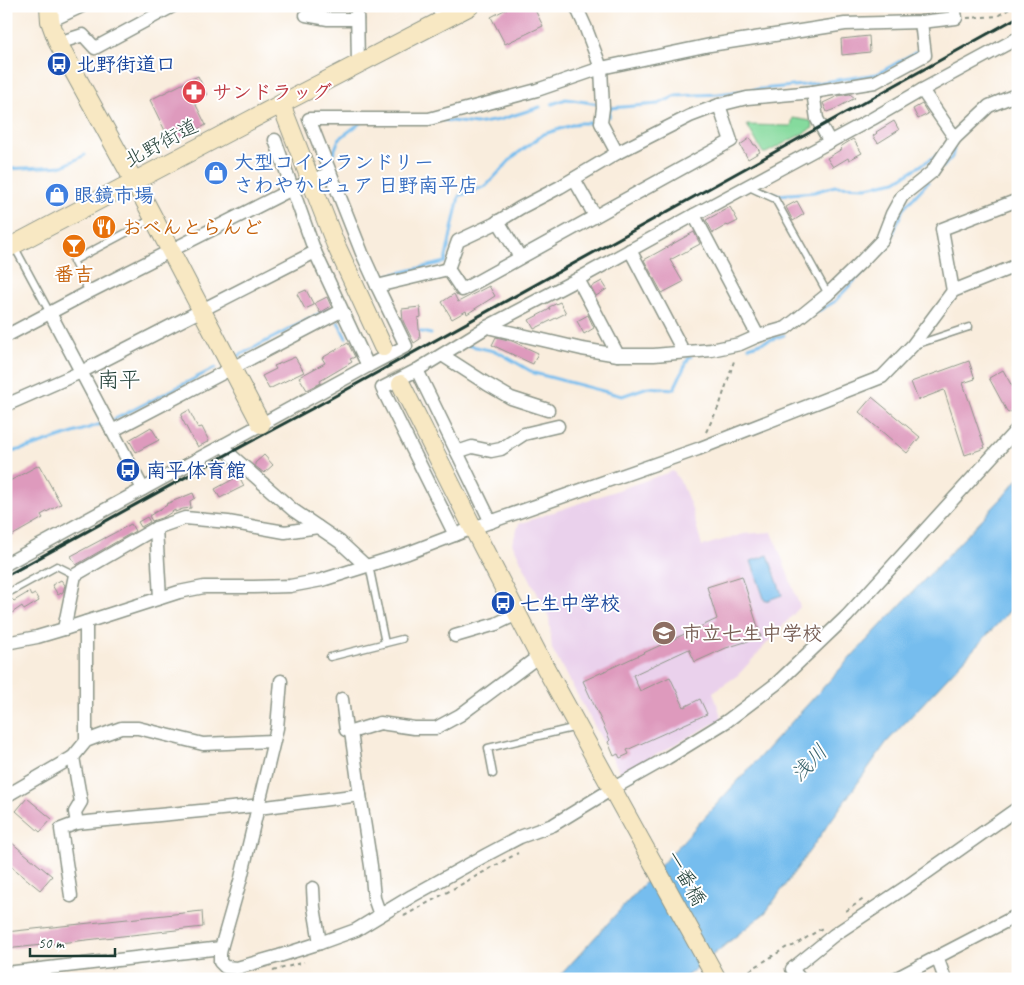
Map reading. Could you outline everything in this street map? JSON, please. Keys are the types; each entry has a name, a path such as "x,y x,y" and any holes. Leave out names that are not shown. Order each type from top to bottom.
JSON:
{"street":[{"path":"82,6 50,14 58,43 134,182 261,424"},
{"path":"58,43 83,35 95,48 173,6"},
{"path":"357,6 358,65"},
{"name":"北野街道","path":"10,248 358,65 440,13 470,6"},
{"path":"576,6 602,68 603,108 601,124 617,153"},
{"path":"6,564 406,346 362,253 309,119 429,119 537,90 628,61 710,45 845,24 921,22 955,12"},
{"path":"306,15 328,19 357,19"},
{"path":"448,269 458,241 574,179 617,153 690,116 747,98 813,92 875,82 925,55 921,22"},
{"path":"455,535 382,388 417,370 486,327 578,279 1018,38"},
{"path":"922,90 955,138"},
{"path":"813,92 817,119 830,142"},
{"path":"486,327 582,349 618,355 654,355 711,350 740,344 758,336 786,328 828,294 882,240 892,214 902,196 932,172 955,138 989,106 1018,94"},
{"path":"281,104 335,243 383,346"},
{"path":"448,269 462,290 731,141 719,106"},
{"path":"275,140 315,252 368,366"},
{"path":"6,336 292,188 330,173"},
{"path":"574,179 595,216"},
{"path":"953,291 942,228 1018,200"},
{"path":"694,215 758,336"},
{"path":"498,221 520,257"},
{"path":"630,250 683,351"},
{"path":"6,405 81,372 315,252"},
{"path":"6,643 37,637 179,592 204,587 290,586 322,580 367,566 698,449 882,377 912,346 953,291 1018,265"},
{"path":"377,286 448,269"},
{"path":"578,279 618,355"},
{"path":"112,431 341,311"},
{"path":"50,313 143,489"},
{"path":"442,355 511,398 548,410"},
{"path":"417,370 491,522"},
{"name":"一番橋","path":"402,384 539,656 717,979"},
{"path":"457,452 472,447 491,451 502,449 524,434 558,426"},
{"path":"281,681 277,728 242,878 221,948 220,962 225,967 241,967 263,961 356,930 449,875 511,842 529,833 553,825 615,794 749,705 776,684 847,616 1018,428"},
{"path":"223,445 233,457 293,510 340,542 367,566"},
{"path":"64,629 75,574 156,528 185,518 228,522 285,532 318,528"},
{"path":"156,528 160,598"},
{"path":"455,636 496,624 517,614"},
{"path":"86,622 86,741"},
{"path":"342,699 346,730 351,732 380,723 414,728 436,728 460,715 539,656"},
{"path":"6,796 73,757 86,741 121,728 138,728 203,744 274,741"},
{"path":"351,732 372,866 374,898 380,915"},
{"path":"73,757 81,802 75,812 77,823"},
{"path":"71,896 61,829 77,823 252,806 258,808 360,795"},
{"path":"800,979 792,969 834,935 1018,808"},
{"path":"313,888 320,943"},
{"path":"895,979 1018,915"},
{"path":"6,973 221,948"},
{"path":"937,957 945,979"}],"lane":[{"path":"747,186 775,199 828,294"},
{"path":"89,292 74,261 153,218"},
{"path":"10,248 50,313"},
{"path":"912,346 969,327"},
{"path":"6,594 57,566 75,574"},
{"path":"367,566 385,644"},
{"path":"330,657 402,639"},
{"path":"494,774 488,748 577,727"}],"path":[{"path":"955,12 997,16 1015,6"},
{"path":"698,449 720,404 740,344"},
{"path":"841,915 868,897"},
{"path":"736,979 786,947 793,946 827,924"}],"shaded area":[{"name":"市立七生中学校","path":"673,471 682,484 691,506 702,546 744,534 772,532 800,607 738,675 713,692 722,719 621,774 552,649 549,617 512,543 519,524"}],"green space":[{"path":"793,118 811,121 813,128 766,153 763,153 747,125 791,126"}],"water":[{"name":"浅川","path":"1018,479 1018,602 886,743 766,912 683,979 557,979 851,657"},
{"path":"768,555 782,595 765,601 751,561"}],"building":[{"path":"512,6 533,6 543,26 505,44 491,17"},
{"path":"869,36 870,52 842,55 841,39"},
{"path":"198,76 207,95 194,101 206,125 171,143 150,100"},
{"path":"850,94 855,98 827,112 823,103 838,96"},
{"path":"922,104 928,114 918,119 913,109"},
{"path":"894,121 899,130 878,143 873,136 876,132"},
{"path":"750,138 760,152 748,159 740,145"},
{"path":"853,139 862,153 849,160 848,158 833,167 827,158 842,149 840,147"},
{"path":"797,201 804,214 793,221 786,207"},
{"path":"730,207 738,221 713,233 706,220"},
{"path":"694,232 700,244 670,260 683,282 662,293 644,260"},
{"path":"602,281 607,289 596,296 591,287"},
{"path":"489,286 495,296 467,314 466,311 452,319 442,302 454,294 458,302"},
{"path":"306,290 314,305 305,309 297,294"},
{"path":"327,297 331,306 320,313 315,303"},
{"path":"560,302 566,313 534,329 529,320"},
{"path":"420,307 421,317 418,318 420,339 414,343 403,321 402,309"},
{"path":"588,315 594,328 584,334 577,321"},
{"path":"496,337 512,341 538,353 533,364 492,345"},
{"path":"348,343 355,357 350,359 352,362 307,390 299,377 325,363 322,358"},
{"path":"295,357 304,372 269,389 262,376 276,369 274,366"},
{"path":"969,361 975,379 963,383 985,448 965,455 944,390 918,400 911,382"},
{"path":"1003,370 1018,397 1018,408 1008,413 989,378"},
{"path":"872,397 920,437 907,453 859,412"},
{"path":"189,410 198,428 202,427 209,441 198,447 181,417 182,414"},
{"path":"151,427 159,440 136,452 129,440"},
{"path":"264,455 273,465 264,473 255,466 255,463"},
{"path":"39,465 61,504 41,515 43,518 6,539 6,483"},
{"path":"239,476 244,486 220,498 215,489"},
{"path":"193,493 195,498 190,501 191,508 175,512 175,510 164,517 152,521 149,516 166,504"},
{"path":"147,517 150,522 141,527 138,522"},
{"path":"131,524 135,531 76,565 71,556"},
{"path":"742,576 761,637 726,648 695,662 689,649 633,675 640,691 670,677 684,707 700,699 707,714 627,750 629,754 620,758 618,754 614,756 608,742 610,740 583,681 717,619 707,587"},
{"path":"61,580 65,585 63,592 58,595 52,585"},
{"path":"29,592 31,596 35,594 39,601 24,610 22,606 6,617 6,603 12,599 14,601"},
{"path":"27,798 52,819 40,832 16,811"},
{"path":"6,838 52,876 40,890 6,862"},
{"path":"202,911 203,927 6,949 6,932"}],"waterway":[{"path":"609,117 610,108 658,104 676,96 718,94 803,85 877,74 918,51"},
{"path":"552,104 566,99 599,104"},
{"path":"443,120 476,124 499,120 540,107"},
{"path":"333,154 339,139 360,123"},
{"path":"386,276 445,262 459,196 486,186 514,156 544,134 578,123 598,123"},
{"path":"943,167 952,157 954,149"},
{"path":"6,169 63,166 85,155"},
{"path":"758,188 777,195 814,192 835,186 867,187 896,181 937,155"},
{"path":"813,314 834,302 888,246 903,209 928,182"},
{"path":"238,356 330,308"},
{"path":"338,322 346,338"},
{"path":"417,331 431,334"},
{"path":"749,347 784,335"},
{"path":"467,345 498,352 534,373 622,396 648,387 674,389 689,357 691,357"},
{"path":"113,420 215,368"},
{"path":"6,453 101,424"}],"tunnel":[{"path":"383,347 401,384"}],"railway":[{"path":"6,576 317,406 1018,17"}],"place":[{"name":"北野街道口","path":"59,64"},
{"name":"サンドラッグ","path":"194,92"},
{"name":"大型コインランドリー さわやかピュア 日野南平店","path":"216,173"},
{"name":"眼鏡市場","path":"57,195"},
{"name":"おべんとらんど","path":"104,227"},
{"name":"番吉","path":"74,246"},
{"name":"南平体育館","path":"128,470"},
{"name":"七生中学校","path":"503,603"},
{"name":"市立七生中学校","path":"664,633"}],"district":[{"name":"南平","path":"119,380"}]}
